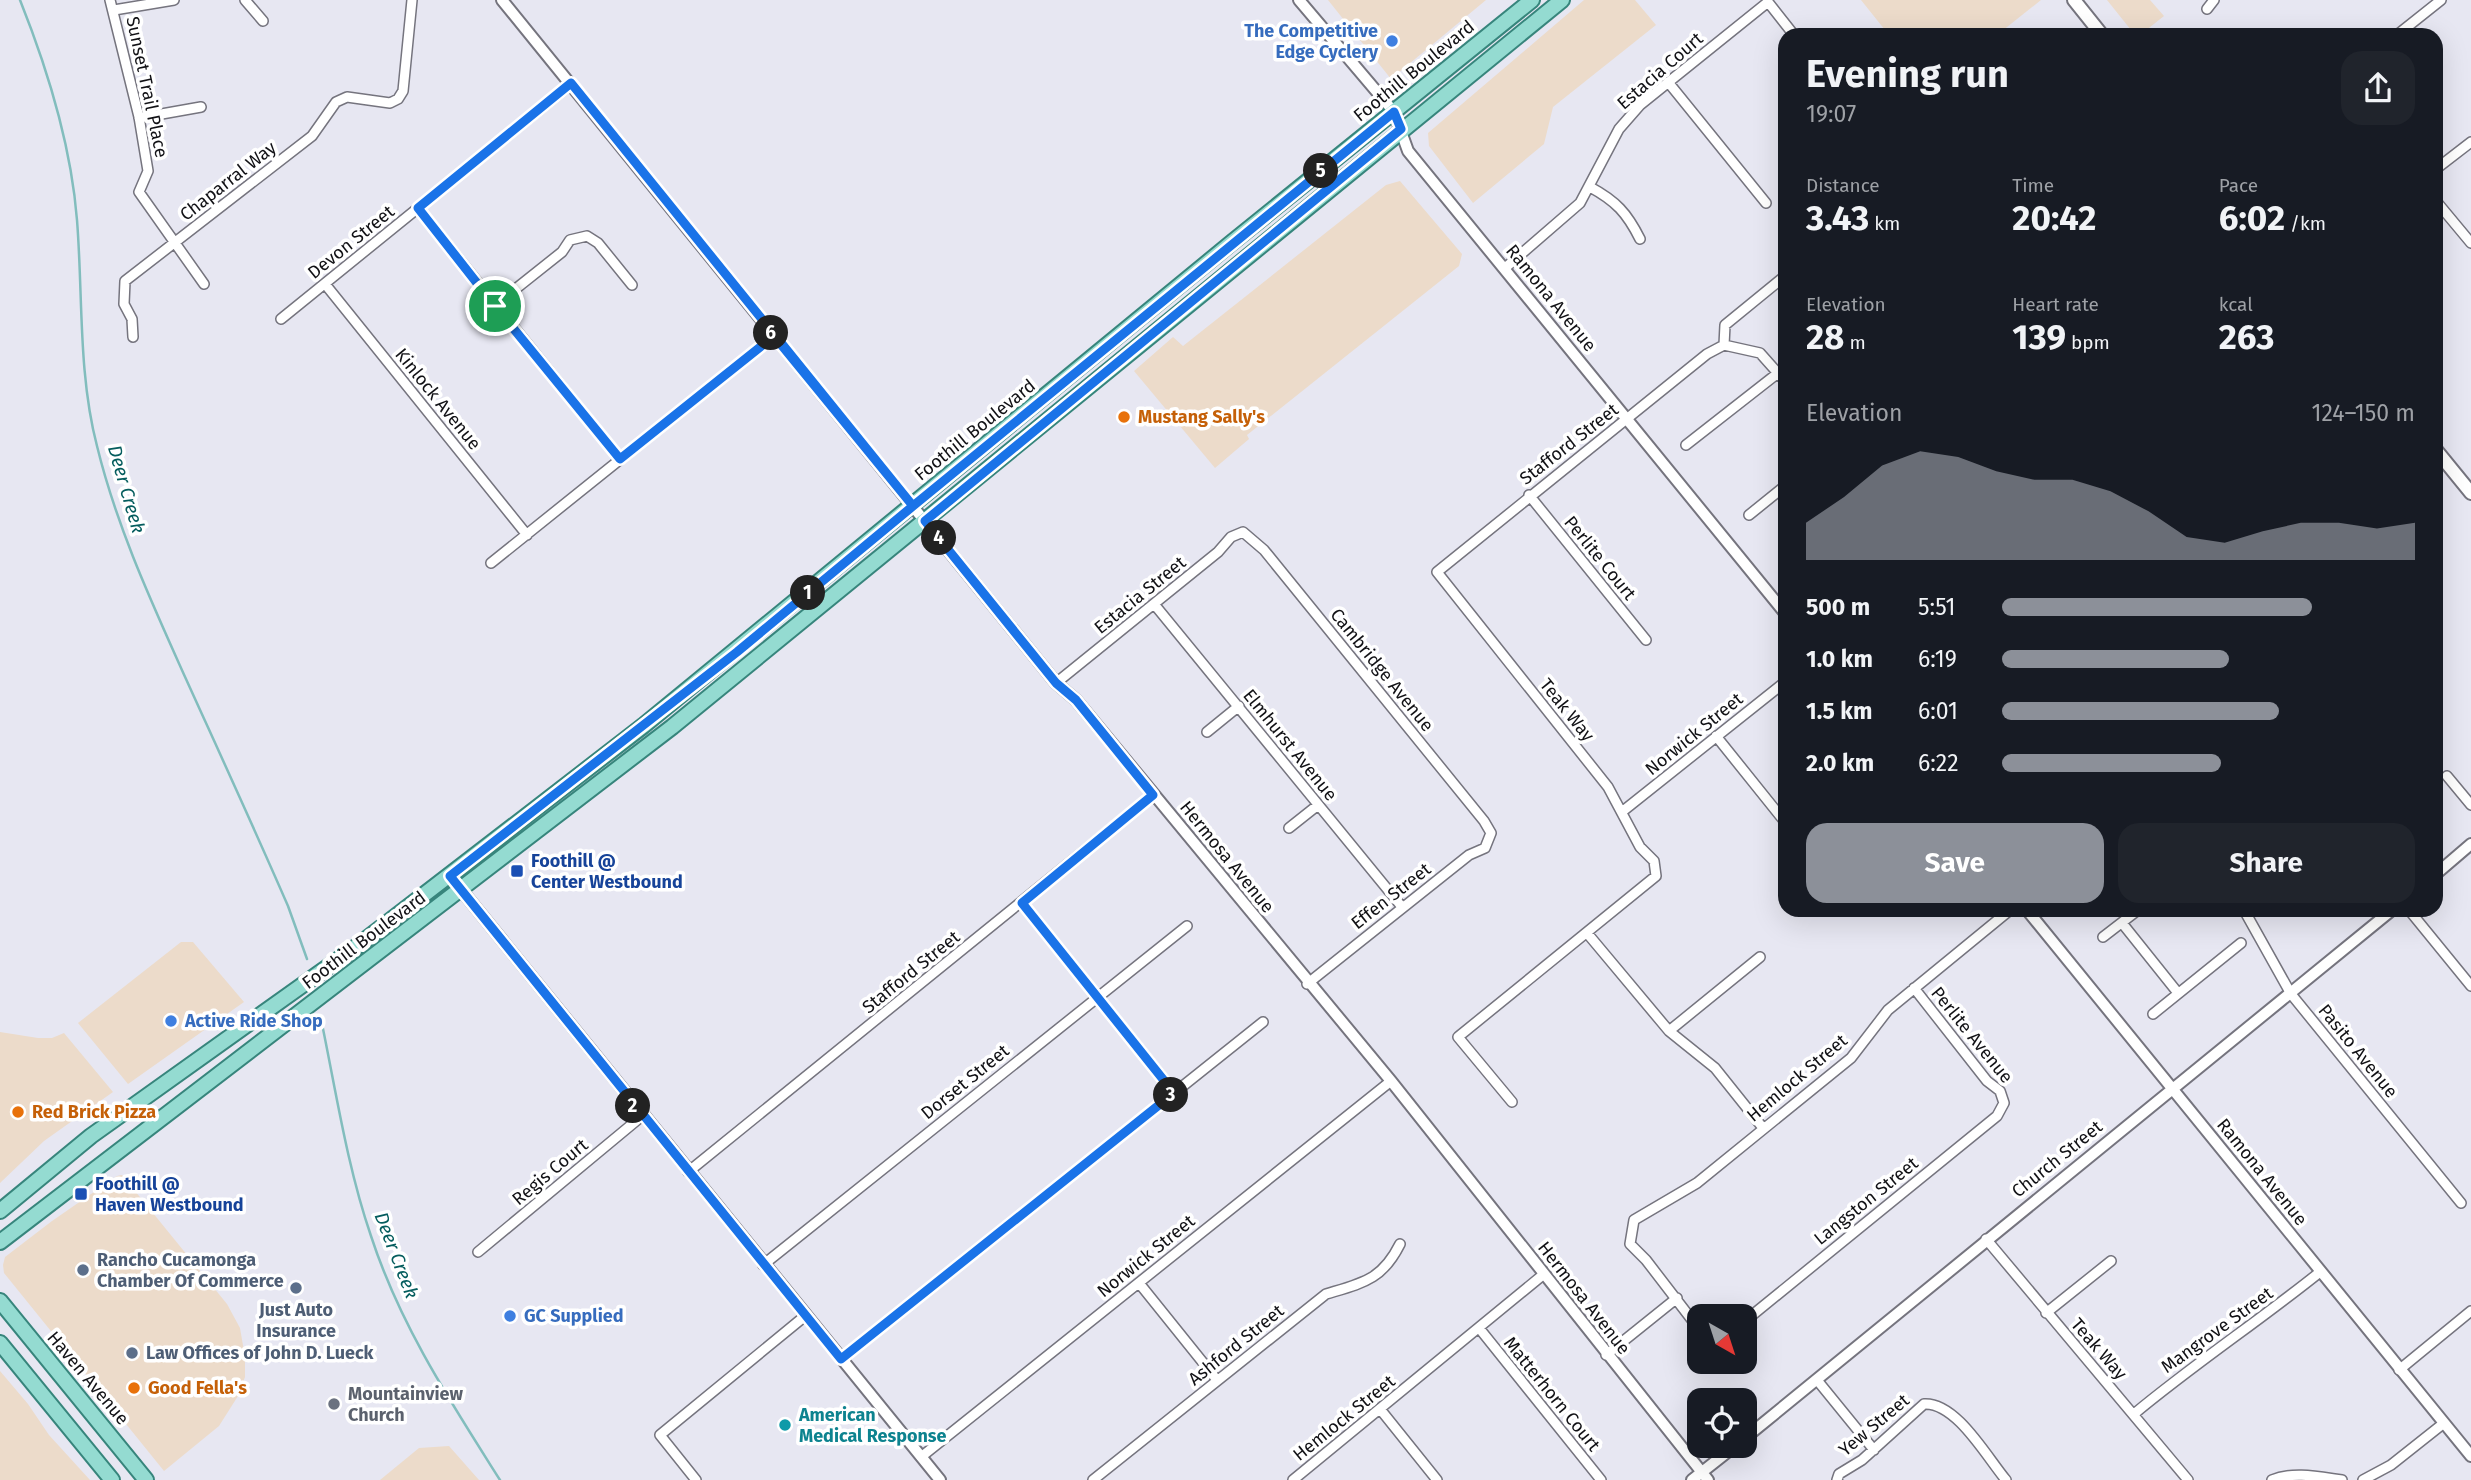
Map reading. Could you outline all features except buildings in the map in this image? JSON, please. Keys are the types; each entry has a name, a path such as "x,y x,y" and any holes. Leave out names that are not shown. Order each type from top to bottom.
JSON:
{"main road":[{"name":"Foothill Boulevard","path":"0,1211 122,1112 450,876 726,660 1532,0"},
{"name":"Foothill Boulevard","path":"0,1242 111,1154 672,727 1562,0"},
{"path":"2074,0 2096,28"},
{"path":"2443,459 2471,493"},
{"name":"Haven Avenue","path":"0,1301 146,1480"},
{"path":"0,1343 112,1480"}],"street":[{"name":"Sunset Trail Place","path":"110,0 139,118 148,171 138,192 204,284"},
{"path":"114,10 174,0"},
{"path":"245,0 263,21"},
{"name":"Chaparral Way","path":"133,337 132,319 124,304 125,281 216,210 227,205 312,136 336,102 347,97 390,103 398,99 403,91 412,0"},
{"name":"Hermosa Avenue","path":"502,0 1056,683 1076,700 1307,984 1391,1081 1606,1355 1705,1476"},
{"name":"Ramona Avenue","path":"1300,0 1394,112 1408,150 1778,604"},
{"path":"2207,9 2214,0"},
{"path":"2405,28 2439,0"},
{"name":"Estacia Court","path":"1505,268 1567,217 1590,187 1619,129 1640,105 1768,2 1788,28"},
{"path":"1668,82 1766,202"},
{"name":"Devon Street","path":"281,319 571,83"},
{"path":"139,118 201,107"},
{"path":"2443,164 2471,142"},
{"path":"1590,187 1617,202 1628,215 1640,239"},
{"path":"418,208 620,459"},
{"path":"2443,209 2471,243"},
{"path":"495,306 562,252 570,240 587,236 597,243 632,285"},
{"path":"1778,282 1724,326 1724,345 1760,353 1778,373"},
{"name":"Kinlock Avenue","path":"325,284 527,535"},
{"path":"491,564 774,336"},
{"name":"Stafford Street","path":"1437,572 1707,354 1724,345"},
{"path":"1686,445 1778,380"},
{"path":"1749,515 1778,491"},
{"name":"Perlite Court","path":"1530,495 1646,640"},
{"name":"Estacia Street","path":"1056,683 1218,552 1230,537 1243,532"},
{"name":"Cambridge Avenue","path":"1243,532 1255,539 1273,560 1491,833"},
{"name":"Teak Way","path":"1437,572 1608,787 1640,847 1654,861 1656,876 1587,933"},
{"name":"Elmhurst Avenue","path":"1154,604 1402,907"},
{"name":"Norwick Street","path":"1623,811 1778,687"},
{"path":"1207,732 1239,706"},
{"path":"1716,736 1778,812"},
{"path":"2447,776 2471,805"},
{"name":"Stafford Street","path":"688,1172 1153,795"},
{"path":"1289,828 1318,804"},
{"name":"Effen Street","path":"1307,984 1469,855 1485,848 1491,833"},
{"path":"2443,868 2471,845"},
{"path":"450,876 940,1480"},
{"path":"1022,903 1174,1093"},
{"name":"Hemlock Street","path":"1677,1298 1630,1244 1634,1220 1696,1183 1851,1058 1888,1010 2001,917"},
{"name":"Ramona Avenue","path":"2033,917 2471,1456"},
{"path":"2104,937 2129,917"},
{"name":"Pasito Avenue","path":"2248,917 2291,993 2461,1203"},
{"name":"Church Street","path":"1757,1428 2383,917"},
{"path":"2415,917 2471,986"},
{"path":"2122,923 2178,993"},
{"name":"Dorset Street","path":"764,1265 1187,926"},
{"path":"1512,1102 1458,1037 1587,933 1669,1031 1715,1068 1763,1128"},
{"path":"2152,1014 2241,943"},
{"path":"1669,1031 1760,957"},
{"name":"Perlite Avenue","path":"1914,989 1987,1081 2000,1091 2004,1103"},
{"path":"841,1359 1263,1022"},
{"name":"Norwick Street","path":"921,1457 1391,1081"},
{"name":"Langston Street","path":"1757,1311 1997,1116 2004,1103"},
{"name":"Regis Court","path":"478,1252 642,1116"},
{"name":"Teak Way","path":"1986,1239 2188,1480"},
{"name":"Ashford Street","path":"1093,1480 1326,1293 1362,1284 1389,1265 1400,1244"},
{"path":"2046,1313 2111,1261"},
{"name":"Mangrove Street","path":"2134,1414 2208,1354 2261,1319 2320,1272"},
{"name":"Hemlock Street","path":"1293,1480 1544,1274"},
{"path":"1139,1283 1217,1380"},
{"path":"1606,1355 1677,1298 1687,1312"},
{"path":"2399,1370 2471,1311"},
{"path":"696,1480 660,1435 805,1316"},
{"name":"Matterhorn Court","path":"1479,1328 1601,1480"},
{"path":"1817,1380 1874,1450"},
{"name":"Yew Street","path":"1837,1480 1839,1474 1874,1450 1924,1404 1937,1403 1952,1413 2006,1480"},
{"path":"1380,1409 1437,1480"},
{"path":"2363,1480 2391,1465 2444,1423"},
{"path":"1692,1480 1705,1476 1723,1458"},
{"path":"2272,1480 2281,1476 2313,1476 2342,1480"}],"shaded area":[{"path":"1328,0 1486,0 1391,79"},
{"path":"1584,0 1635,0 1656,25 1553,107 1544,144 1473,203 1429,146 1428,133"},
{"path":"1861,0 2041,0 2006,28 1883,28"},
{"path":"2107,0 2150,0 2164,16 2149,28 2129,28"},
{"path":"1400,181 1462,254 1459,266 1247,435 1249,439 1215,468 1134,371 1173,337 1183,346 1386,185"},
{"path":"181,942 193,942 244,1002 128,1084 78,1023"},
{"path":"0,1032 38,1038 52,1038 64,1033 113,1092 44,1141 0,1183"},
{"path":"122,1175 227,1304 240,1328 245,1357 245,1377 238,1396 219,1426 164,1471 4,1273 5,1257 52,1221"},
{"path":"0,1371 28,1404 49,1435 90,1480 0,1480"},
{"path":"449,1446 479,1480 380,1480 419,1448"}],"waterway":[{"name":"Deer Creek","path":"20,0 49,80 64,135 77,220 87,390 105,476 148,594 288,906 307,959"},
{"name":"Deer Creek","path":"321,1019 355,1183 383,1269 396,1301 428,1362 500,1480"}],"place":[{"name":"The Competitive Edge Cyclery","path":"1392,41"},
{"name":"Mustang Sally's","path":"1124,417"},
{"name":"Foothill @ Center Westbound","path":"517,871"},
{"name":"Active Ride Shop","path":"171,1021"},
{"name":"Red Brick Pizza","path":"18,1112"},
{"name":"Foothill @ Haven Westbound","path":"81,1194"},
{"name":"Rancho Cucamonga Chamber Of Commerce","path":"83,1270"},
{"name":"Just Auto Insurance","path":"296,1288"},
{"name":"GC Supplied","path":"510,1316"},
{"name":"Law Offices of John D. Lueck","path":"132,1353"},
{"name":"Good Fella's","path":"134,1388"},
{"name":"Mountainview Church","path":"334,1404"},
{"name":"American Medical Response","path":"785,1425"}],"route":[{"path":"495,306 418,208 571,83 913,506 1394,112 1401,129 925,521 1056,683 1076,700 1153,795 1022,903 1174,1093 841,1359 450,876 737,652 913,506 774,336 620,459 495,306"}]}
